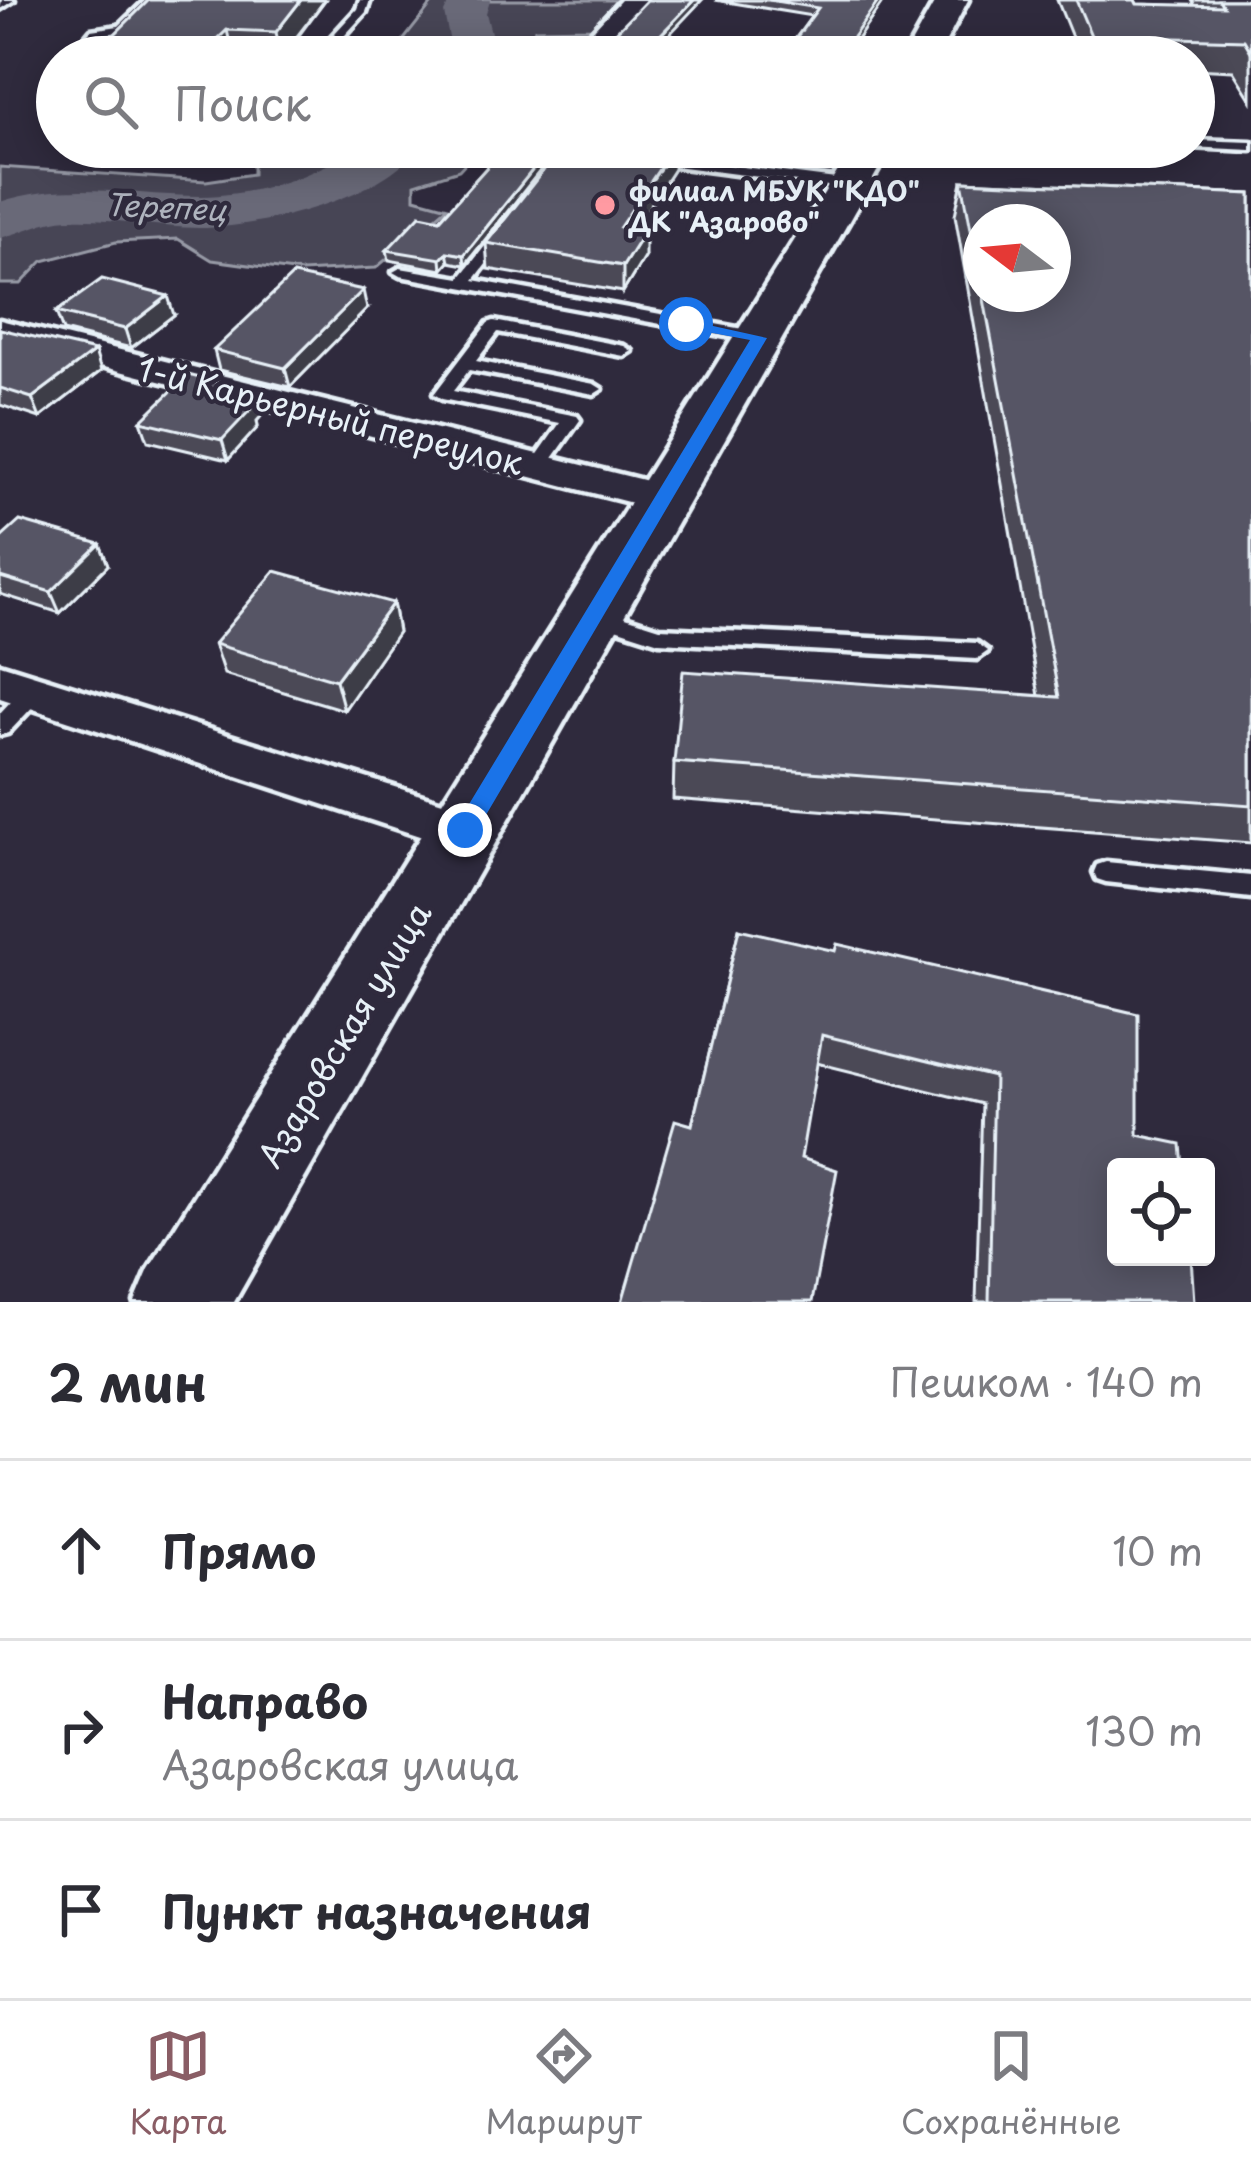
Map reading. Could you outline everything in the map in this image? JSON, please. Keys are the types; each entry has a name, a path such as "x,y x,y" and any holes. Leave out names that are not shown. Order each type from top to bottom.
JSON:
{"street":[{"path":"600,36 634,0"},
{"path":"932,36 952,0"},
{"name":"Азаровская улица","path":"182,1302 860,168"},
{"name":"1-й Карьерный переулок","path":"0,330 663,498"},
{"path":"17,687 465,830"}],"lane":[{"path":"0,6 9,0"},
{"path":"92,36 122,29 152,0"},
{"path":"338,36 365,0"},
{"path":"1215,145 1251,146"},
{"path":"464,283 516,216"},
{"path":"400,272 759,338"},
{"path":"538,467 571,420 442,394 494,326 624,350"},
{"path":"466,364 594,389"},
{"path":"594,614 659,635 976,651"},
{"path":"0,728 17,687"},
{"path":"1106,872 1251,887"}],"shaded area":[{"path":"435,0 617,0 591,28 535,29 532,36 407,36"},
{"path":"0,167 206,181 253,174 253,168 461,168 415,184 415,198 448,207 376,268 301,272 212,260 178,239 116,242 43,261 21,284 0,284"}],"building":[{"path":"149,0 301,0 276,32 113,36"},
{"path":"647,0 694,0 659,36 612,36"},
{"path":"769,0 879,0 854,36 797,36 818,8"},
{"path":"1076,0 1223,6 1219,0 1251,0 1251,52 1244,40 1215,36 1091,36"},
{"path":"486,168 534,168 464,255 447,252 441,259 387,250 420,215 440,219"},
{"name":"филиал МБУК \"КДО\" ДК \"Азарово\"","path":"545,168 660,168 620,227 645,231 623,266 486,243"},
{"path":"962,181 1251,194 1251,805 674,762 683,671 1059,697 986,312 1071,312 1071,204 966,204"},
{"path":"293,275 363,290 285,368 214,350"},
{"path":"102,279 168,296 125,329 56,312"},
{"path":"0,329 95,351 32,398 0,388"},
{"path":"188,375 260,393 222,440 141,421"},
{"path":"20,521 100,544 51,592 0,577 0,539"},
{"path":"275,571 393,603 336,680 214,644"},
{"path":"739,929 835,951 837,944 1138,1014 1138,1135 1181,1144 1182,1158 1107,1158 1107,1266 1192,1266 1194,1302 989,1302 994,1077 822,1035 801,1158 837,1170 812,1302 622,1302 675,1120 692,1125"}],"waterway":[{"name":"Терепец","path":"470,0 465,13 470,36"},
{"name":"Терепец","path":"0,222 65,203 232,210 289,198 360,168"}],"place":[{"name":"филиал МБУК \"КДО\" ДК \"Азарово\"","path":"605,205"}],"route":[{"path":"465,830 759,338 686,324"}]}
